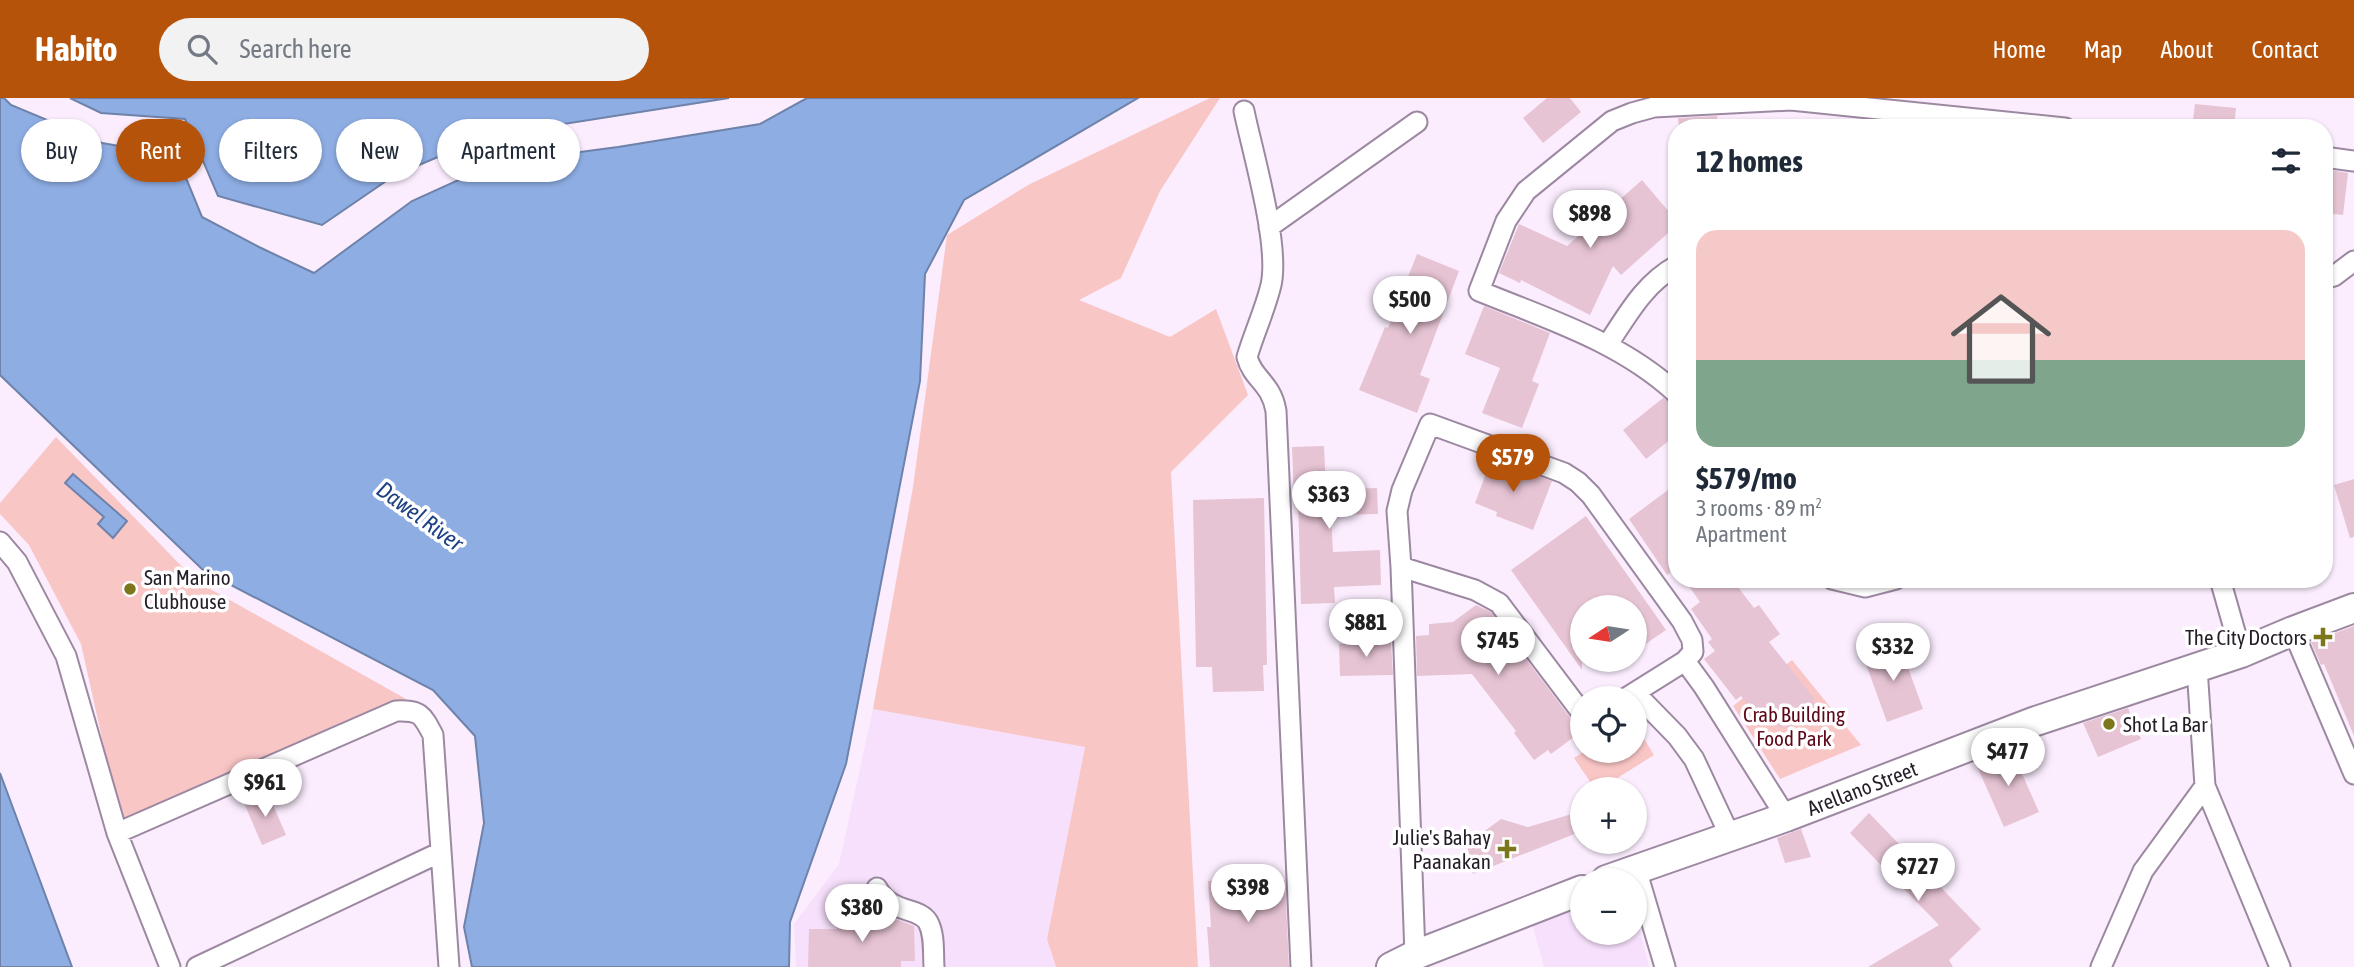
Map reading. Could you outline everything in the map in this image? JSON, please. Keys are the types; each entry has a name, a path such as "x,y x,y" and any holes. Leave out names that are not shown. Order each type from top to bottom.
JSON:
{"highway":[{"name":"Arellano Street","path":"1639,868 1786,817 2033,722 2241,653 2354,608"},
{"path":"1403,961 1570,895"}],"street":[{"path":"1668,385 1608,344 1479,291 1506,220 1526,191 1612,121 1654,107 1791,100 1977,119"},
{"path":"1244,111 1269,227 1273,270 1271,285 1247,357 1250,366 1273,395 1276,411 1301,967"},
{"path":"1269,227 1417,122"},
{"path":"2333,158 2354,161"},
{"path":"2333,276 2354,261"},
{"path":"1608,344 1643,291 1668,271"},
{"path":"1403,961 1401,567 1397,511 1402,490 1430,425 1564,473 1591,495 1682,621 1692,640 1693,652 1685,661 1646,686"},
{"path":"0,542 16,562 66,656 117,833 170,967"},
{"path":"1401,567 1475,590 1499,603 1570,697"},
{"path":"2223,588 2241,653"},
{"path":"2293,631 2354,774"},
{"path":"1685,661 1786,817"},
{"path":"2197,668 2205,786 2280,967"},
{"path":"1647,710 1677,736 1694,759 1730,836"},
{"path":"117,833 396,711 412,711 424,717 433,734 449,967"},
{"path":"2101,967 2143,871 2205,786"},
{"path":"197,967 441,852"},
{"path":"877,888 891,905 922,916 928,923 933,938 934,967"},
{"path":"1647,906 1665,967"}],"shaded area":[{"path":"873,709 1085,747 1047,939 1056,967 796,967 794,924 839,864"},
{"path":"1570,901 1570,945 1644,945 1649,967 1544,967 1529,913"}],"green space":[{"path":"1210,98 1220,98 1160,191 1121,278 1079,300 1170,337 1216,309 1248,395 1171,472 1198,967 1056,967 1047,939 1085,747 873,709 913,487 947,235 1028,185"},
{"path":"56,437 196,581 406,699 121,823 81,644 29,545 0,514 0,503"},
{"name":"Crab Building Food Park","path":"1792,660 1861,745 1780,779 1733,706"},
{"path":"1647,744 1654,755 1647,759"},
{"path":"1577,763 1641,763 1619,777 1587,777"}],"water":[{"name":"Dawel River","path":"0,98 45,119 21,119 21,182 102,182 102,143 116,145 116,182 188,182 202,217 314,273 412,201 454,182 580,182 580,152 760,124 807,98 1138,98 964,200 925,274 920,381 846,764 790,922 789,967 472,967 464,927 484,823 475,736 433,690 204,571 0,375"},
{"path":"70,98 729,98 580,121 580,119 437,119 437,157 423,163 423,119 336,119 336,182 385,182 322,225 218,196 205,166 205,119 101,113"},
{"path":"73,474 127,521 113,538 98,524 104,517 65,483"},
{"path":"0,773 72,967 0,967"}],"building":[{"path":"1547,98 1570,98 1581,112 1543,143 1523,118"},
{"path":"2195,104 2236,108 2235,119 2193,119"},
{"path":"1717,116 1717,119 1678,119"},
{"path":"2333,170 2348,173 2343,215 2333,214"},
{"path":"1642,180 1668,211 1668,233 1621,275 1613,266 1590,315 1521,280 1520,283 1499,273 1519,224 1567,246"},
{"path":"1417,254 1459,271 1420,375 1430,379 1417,413 1359,390 1385,327 1388,328"},
{"path":"1484,306 1550,333 1532,381 1539,384 1522,428 1482,413 1500,368 1465,354"},
{"path":"1663,398 1668,401 1668,441 1646,459 1623,430"},
{"path":"1324,446 1326,490 1377,488 1378,514 1331,515 1333,552 1380,550 1381,585 1334,587 1335,603 1301,604 1298,500 1294,500 1292,447"},
{"path":"1491,460 1552,481 1533,530 1496,516 1497,512 1475,503"},
{"path":"2354,479 2354,537 2350,538 2334,485"},
{"path":"1668,490 1667,575 1629,519"},
{"path":"1264,498 1267,665 1263,665 1264,691 1213,692 1212,667 1196,667 1193,500"},
{"path":"1586,516 1641,595 1570,595 1570,653 1511,570"},
{"path":"1690,588 1739,588 1754,608 1759,605 1780,634 1769,642 1813,697 1816,710 1815,718 1811,722 1797,721 1791,727 1780,727 1757,717 1741,696 1736,700 1704,659 1715,651 1708,642 1712,639 1691,609 1700,602"},
{"path":"1647,603 1666,630 1647,643"},
{"path":"1476,605 1491,612 1570,717 1570,740 1551,754 1548,750 1534,760 1514,733 1516,731 1472,674 1417,676 1416,636 1429,635 1429,624 1453,622"},
{"path":"2354,626 2354,736 2324,664 2321,665 2311,642"},
{"path":"1391,642 1393,675 1340,676 1339,644"},
{"path":"1899,643 1923,709 1887,722 1863,656"},
{"path":"2128,708 2141,739 2098,757 2083,723"},
{"path":"2011,749 2039,812 2004,827 1976,764"},
{"path":"268,793 286,835 262,845 244,803"},
{"path":"1869,813 1981,929 1949,960 1953,967 1868,967 1939,925 1850,833"},
{"path":"1570,815 1570,836 1473,874 1467,844 1501,819 1528,827"},
{"path":"1801,829 1811,857 1785,863 1777,838"},
{"path":"1250,879 1250,882 1285,880 1289,967 1210,967 1208,881"},
{"path":"892,918 914,926 915,961 901,961 901,967 808,967 809,929 837,929 837,919"}],"place":[{"name":"San Marino Clubhouse","path":"130,589"},
{"name":"The City Doctors","path":"2323,637"},
{"name":"Shot La Bar","path":"2109,724"},
{"name":"Julie's Bahay Paanakan","path":"1507,849"}]}
